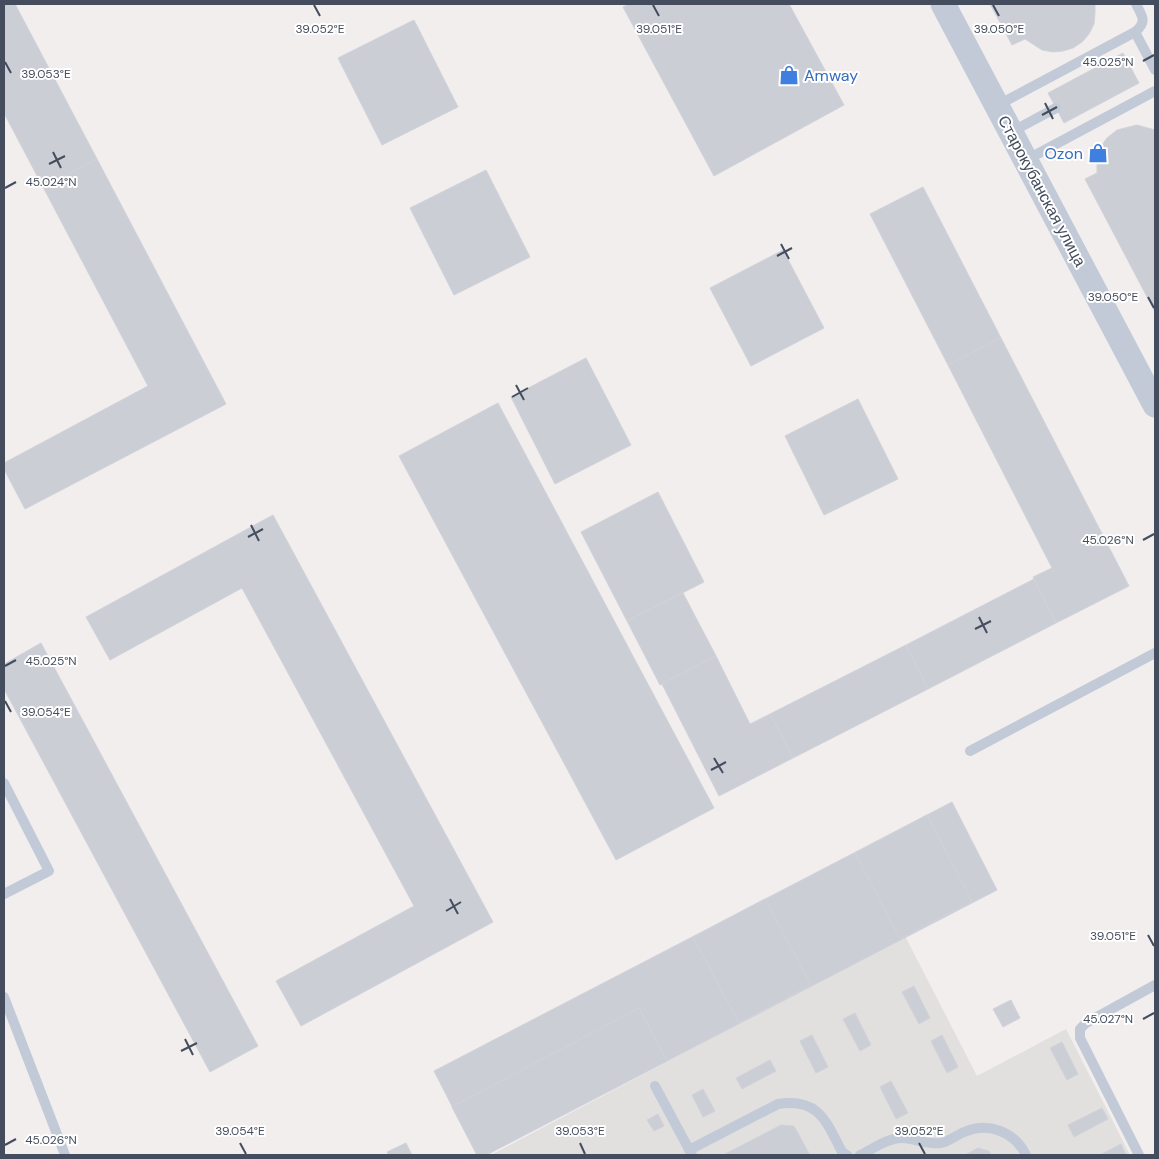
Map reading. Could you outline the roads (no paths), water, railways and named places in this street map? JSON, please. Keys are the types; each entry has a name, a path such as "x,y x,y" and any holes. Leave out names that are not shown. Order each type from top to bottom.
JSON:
{"street":[{"name":"Старокубанская улица","path":"942,4 998,106 1155,405"}],"lane":[{"path":"998,106 1142,27 1143,20 1136,4"},
{"path":"1135,32 1155,70"},
{"path":"1026,160 1155,91"},
{"path":"1011,132 1056,108"},
{"path":"970,751 1155,653"},
{"path":"4,782 49,871 4,894"},
{"path":"1139,1155 1080,1038 1080,1030 1086,1023 1155,985"},
{"path":"4,996 65,1155"},
{"path":"655,1086 691,1153 778,1104 792,1102 814,1109 824,1117 842,1152 847,1155"},
{"path":"860,1155 890,1140 902,1138 932,1144 944,1143 963,1132 978,1127 994,1128 1011,1136 1022,1146 1026,1155"}],"place":[{"name":"Amway","path":"789,75"},
{"name":"Ozon","path":"1098,153"}]}
